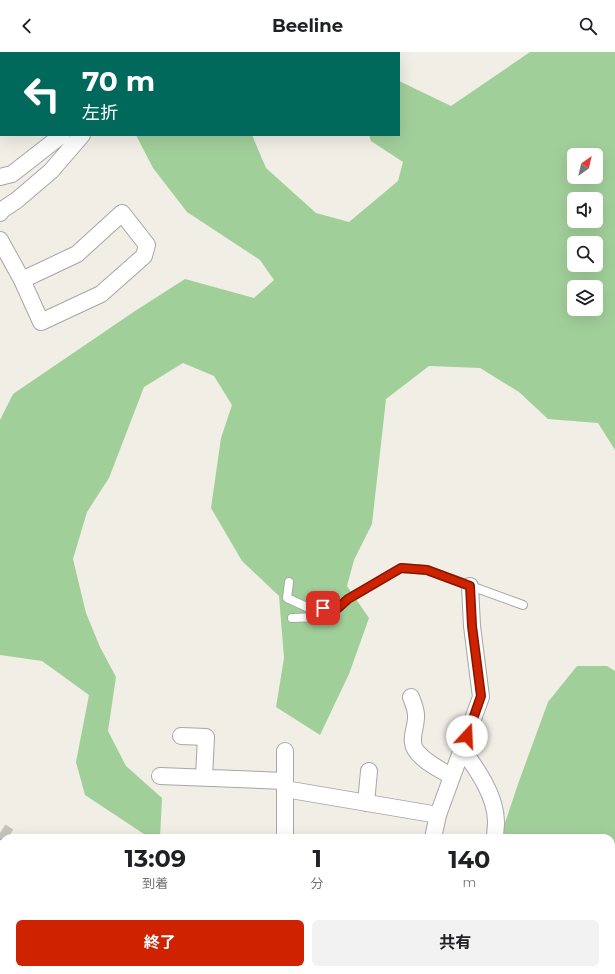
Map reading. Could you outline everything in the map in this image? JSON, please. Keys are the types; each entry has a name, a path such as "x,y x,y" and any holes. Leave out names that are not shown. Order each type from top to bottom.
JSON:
{"street":[{"path":"0,177 12,174 61,136"},
{"path":"0,213 51,171 81,136"},
{"path":"0,240 22,280 41,322 101,294 144,256 147,245 122,213 77,254 22,280"},
{"path":"434,834 438,815 481,696 472,626 470,586"},
{"path":"411,697 415,707 416,717 413,736 414,748 421,757 452,777"},
{"path":"181,736 206,737 204,778"},
{"path":"462,749 478,770 492,799 496,821 495,834"},
{"path":"285,751 285,834"},
{"path":"366,803 369,771"},
{"path":"160,776 285,785 366,803 438,815"}],"lane":[{"path":"292,618 319,617 338,608 348,599 401,568 427,570 524,605"},
{"path":"290,582 287,598 309,608 338,608"}],"green space":[{"path":"530,52 615,52 615,450 598,423 548,419 519,392 480,368 429,366 386,399 372,524 354,560 347,586 369,618 349,674 320,735 276,707 284,658 279,596 242,561 211,508 221,438 232,405 214,376 183,363 144,387 109,478 87,512 73,559 86,613 100,647 116,677 108,731 126,766 162,798 160,834 144,834 85,795 76,762 89,695 42,661 0,655 0,420 13,394 185,279 254,298 274,280 260,260 187,212 153,168 137,136 252,136 266,168 316,213 349,222 398,181 403,162 371,141 369,136 400,136 400,81 451,106"},
{"path":"577,666 607,666 615,671 615,834 501,834 548,702"}],"route":[{"path":"323,608 338,608 348,599 401,568 427,570 470,586 472,626 481,696 467,736"}]}
